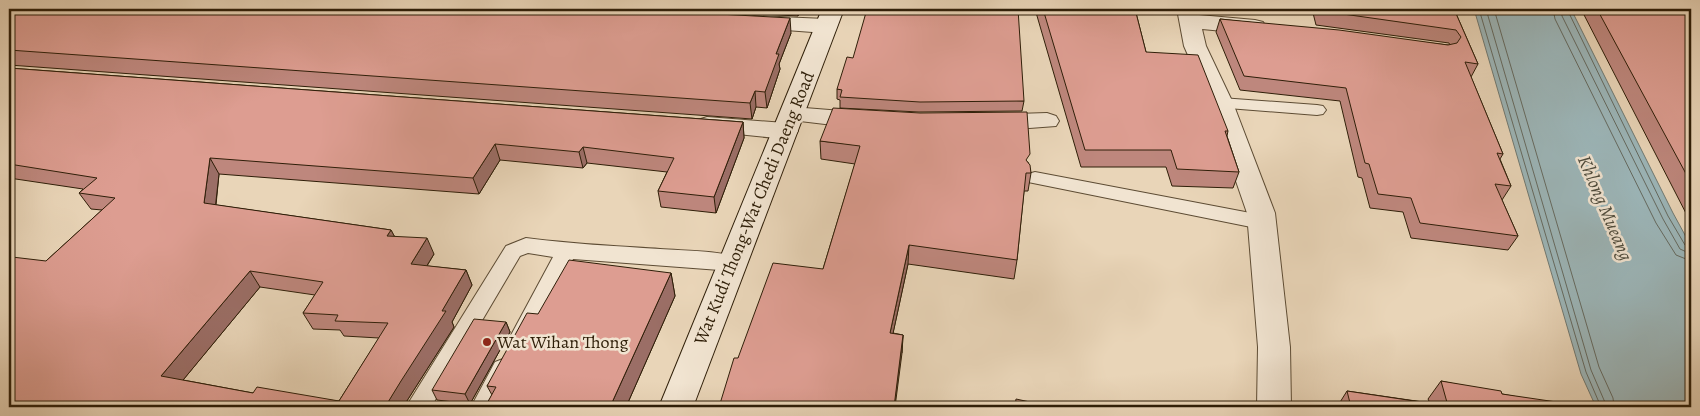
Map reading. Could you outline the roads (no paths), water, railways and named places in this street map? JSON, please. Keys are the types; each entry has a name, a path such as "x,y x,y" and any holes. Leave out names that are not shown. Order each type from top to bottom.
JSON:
{"street":[{"path":"1274,407 1274,347 1261,213 1222,103 1195,46 1188,15 1275,29"},
{"path":"737,21 829,17"},
{"name":"Wat Kudi Thong-Wat Chedi Daeng Road","path":"676,407 829,17"},
{"path":"967,123 1047,121"},
{"path":"687,124 891,122"}],"lane":[{"path":"1222,103 1317,110"},
{"path":"1035,178 1261,222"},
{"path":"418,407 513,250 526,245 567,251 700,259 733,264"},
{"path":"483,407 567,251"}],"water":[{"name":"Khlong Mueang","path":"1474,9 1571,9 1691,246 1691,407 1596,407 1581,374"}],"place":[{"name":"Wat Wihan Thong","path":"487,342"}]}
